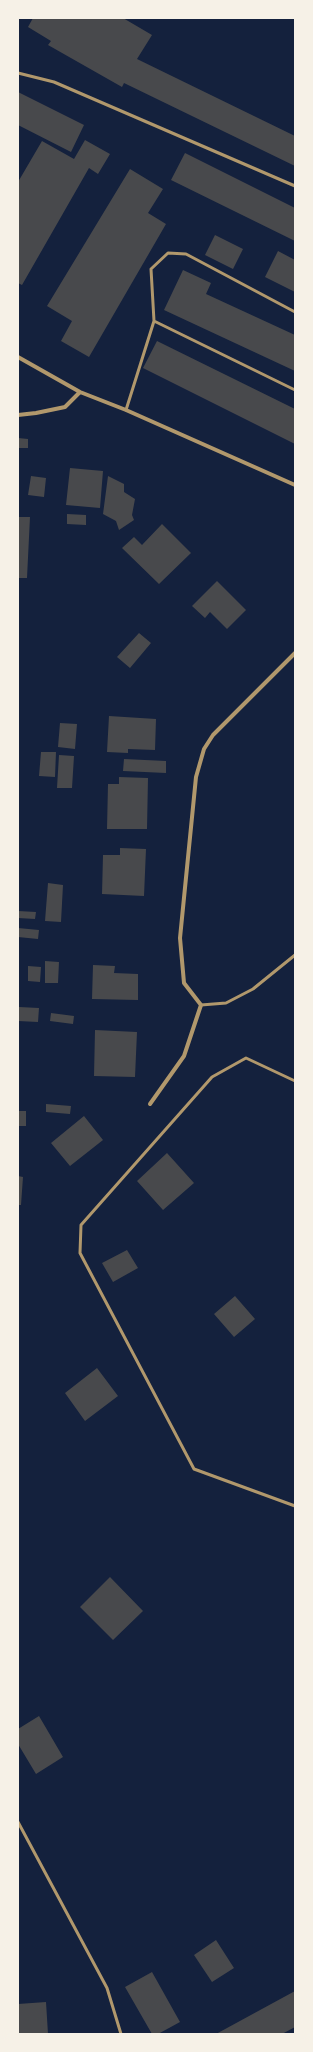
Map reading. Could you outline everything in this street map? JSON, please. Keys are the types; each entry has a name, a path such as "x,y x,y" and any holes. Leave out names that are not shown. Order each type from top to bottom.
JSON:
{"street":[{"path":"18,357 80,392 126,410 295,485"},
{"path":"18,415 65,407 80,392"},
{"path":"150,1104 184,1056 201,1005 184,983 180,938 196,777 204,749 213,735 295,653"}],"lane":[{"path":"18,73 54,82 295,186"},
{"path":"126,410 154,321 151,269 168,253 186,254 295,312"},
{"path":"154,321 295,390"},
{"path":"201,1005 226,1003 253,989 295,955"},
{"path":"295,1081 246,1058 212,1077 81,1225 80,1253 194,1469 295,1506"},
{"path":"18,1822 108,1988 121,2034"}],"building":[{"path":"33,18 123,18 152,35 137,59 295,136 295,166 124,83 122,87 48,45 51,41 28,27"},
{"path":"18,92 84,125 71,152 18,125"},
{"path":"85,140 110,154 98,174 89,168 22,285 18,283 18,182 42,141 74,159"},
{"path":"185,153 295,208 295,241 171,180"},
{"path":"130,169 163,189 148,213 166,224 89,357 61,341 72,321 47,306"},
{"path":"215,235 243,249 233,269 205,255"},
{"path":"278,251 295,260 295,292 265,277"},
{"path":"183,270 211,283 206,294 295,335 295,371 164,310"},
{"path":"157,341 295,409 295,444 143,368"},
{"path":"18,438 28,439 28,448 18,448"},
{"path":"70,468 103,471 100,508 66,505"},
{"path":"31,476 46,478 44,497 28,495"},
{"path":"108,476 124,484 124,492 135,499 132,515 134,520 119,530 116,521 103,514"},
{"path":"67,514 86,515 86,525 67,524"},
{"path":"18,517 30,517 27,578 18,578"},
{"path":"162,524 191,553 159,584 122,548 134,537 142,545"},
{"path":"217,581 246,610 227,629 210,612 205,618 192,606"},
{"path":"139,633 151,643 130,668 117,657"},
{"path":"109,716 156,719 155,750 128,749 128,753 107,752"},
{"path":"60,723 77,724 75,749 58,747"},
{"path":"41,752 56,752 55,777 39,776"},
{"path":"59,755 74,756 72,788 57,788"},
{"path":"124,759 166,761 166,773 123,771"},
{"path":"119,777 148,778 147,829 107,829 108,784 119,784"},
{"path":"120,848 146,849 144,896 102,894 103,855 120,855"},
{"path":"48,883 63,885 61,922 45,921"},
{"path":"18,911 36,912 35,919 18,918"},
{"path":"18,928 39,930 38,939 18,937"},
{"path":"45,961 59,962 58,983 45,983"},
{"path":"93,965 115,966 114,973 138,974 138,1000 92,999"},
{"path":"28,966 41,967 40,982 28,981"},
{"path":"19,1007 39,1008 38,1022 18,1021"},
{"path":"51,1013 74,1016 73,1024 50,1021"},
{"path":"95,1030 137,1032 135,1077 94,1076"},
{"path":"46,1104 71,1106 70,1114 46,1112"},
{"path":"18,1111 26,1111 26,1126 18,1126"},
{"path":"84,1116 103,1140 70,1166 51,1143"},
{"path":"167,1153 194,1183 163,1210 137,1181"},
{"path":"18,1176 23,1177 21,1205 18,1205"},
{"path":"127,1250 138,1268 113,1282 102,1263"},
{"path":"235,1296 255,1319 234,1337 214,1314"},
{"path":"97,1368 118,1396 85,1421 65,1393"},
{"path":"110,1577 143,1611 113,1640 80,1607"},
{"path":"39,1716 63,1757 36,1774 18,1744 18,1729"},
{"path":"216,1940 234,1968 212,1982 194,1955"},
{"path":"152,1972 180,2022 158,2034 152,2034 125,1987"},
{"path":"295,1991 295,2027 282,2034 216,2034"},
{"path":"46,2002 48,2034 18,2034 18,2004"}]}
